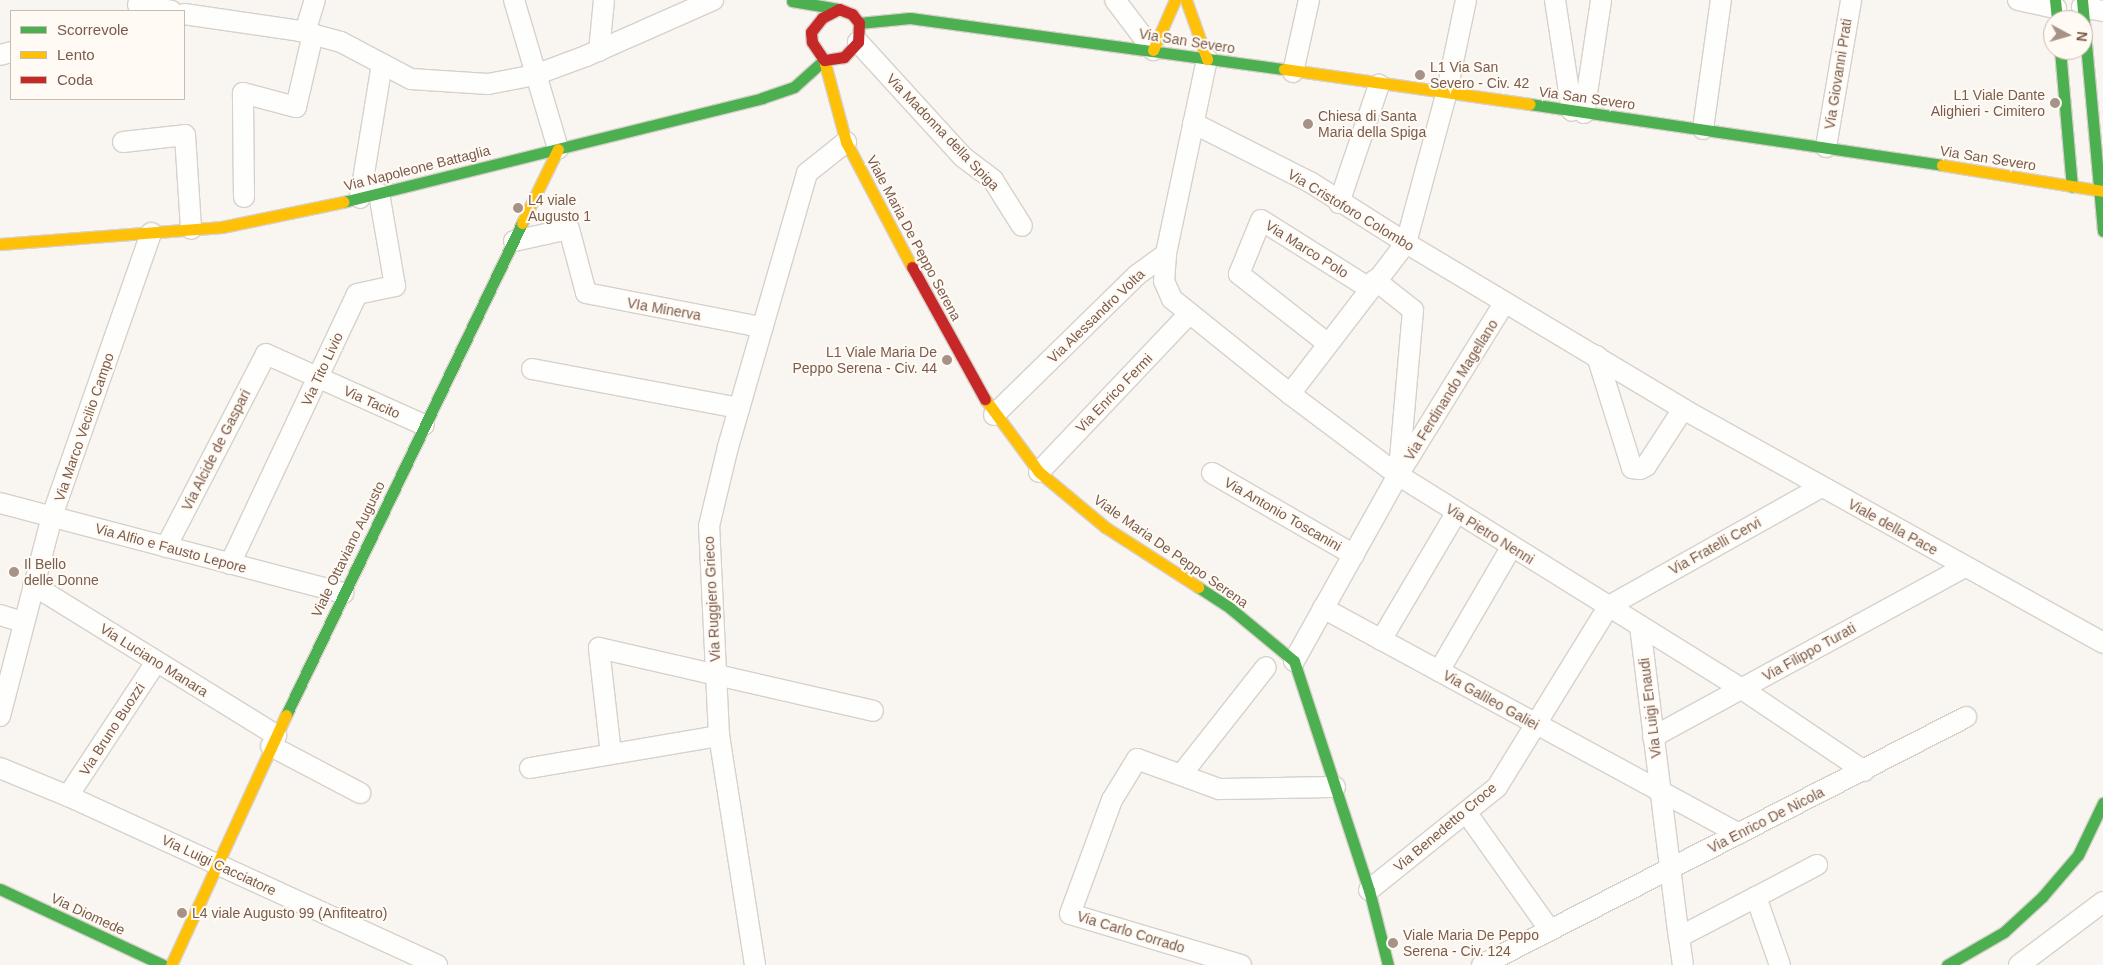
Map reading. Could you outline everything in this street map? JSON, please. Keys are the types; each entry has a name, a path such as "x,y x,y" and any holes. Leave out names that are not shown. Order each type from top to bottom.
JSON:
{"street":[{"path":"244,197 243,93 296,107 315,0"},
{"path":"514,0 558,148"},
{"path":"593,53 604,0"},
{"path":"792,0 838,9 852,14 859,32"},
{"path":"792,0 812,32 812,42 824,60 844,57"},
{"path":"1115,0 1153,50 1175,0"},
{"path":"1166,254 1207,59 1186,0"},
{"path":"1293,72 1309,0"},
{"path":"1290,394 1372,284 1406,243 1446,95 1466,0"},
{"path":"1556,0 1578,112"},
{"path":"1578,112 1601,0"},
{"path":"1703,129 1721,0"},
{"name":"Via Giovanni Prati","path":"1826,147 1851,0"},
{"path":"2018,0 2056,9"},
{"path":"185,14 309,33 341,42 411,79 488,84 535,75 593,53 702,1"},
{"path":"2103,11 2082,3 2101,191 2103,232"},
{"path":"136,5 166,10"},
{"path":"794,86 814,94 835,107 844,57 859,32 879,6"},
{"path":"812,32 822,18 838,9"},
{"name":"Via San Severo","path":"859,32 910,18 1153,50 1446,95 1703,129 2101,191"},
{"name":"Via Madonna della Spiga","path":"859,32 963,157 993,180 1022,226"},
{"name":"Via Napoleone Battaglia","path":"0,244 151,233 244,223 370,195 762,98 794,86 824,60"},
{"name":"Viale Maria De Peppo Serena","path":"824,60 835,107 846,142 994,415 1040,472 1104,527 1230,608 1294,661"},
{"path":"2061,60 2072,186"},
{"path":"370,195 382,64"},
{"path":"1339,202 1379,85"},
{"name":"Via Cristoforo Colombo","path":"1193,123 1310,182 1339,202 1506,302"},
{"path":"123,142 185,135 191,229"},
{"name":"Via Ruggiero Grieco","path":"755,965 719,736 709,526 761,327 807,172 846,142"},
{"name":"Viale Ottaviano Augusto","path":"170,965 273,740 558,148"},
{"name":"Via Tito Livio","path":"230,564 357,294 395,286 370,195"},
{"name":"Via Marco Polo","path":"1327,343 1239,274 1261,220 1372,284"},
{"name":"VIa Minerva","path":"514,241 569,229 586,293 761,327"},
{"name":"Via Marco Vecilio Campo","path":"0,716 5,677 24,622 52,516 151,233"},
{"name":"Via Pietro Nenni","path":"1166,254 1166,290 1189,314 1290,394 1398,475 1511,548 1609,606 1742,689 1864,771"},
{"name":"Via Alessandro Volta","path":"994,415 1137,275 1166,254"},
{"name":"Via Ferdinando Magellano","path":"1372,284 1413,310 1398,475"},
{"name":"Via Ferdinando Magellano","path":"1398,475 1506,302"},
{"name":"Viale della Pace","path":"1506,302 1683,409 1821,488 2103,644"},
{"name":"Via Enrico Fermi","path":"1040,472 1189,314"},
{"name":"Via Tacito","path":"266,354 424,425"},
{"name":"Via Alcide de Gaspari","path":"166,547 266,354"},
{"path":"1597,356 1632,468 1640,469 1646,466 1683,409"},
{"path":"532,368 739,408"},
{"name":"Via Antonio Toscanini","path":"1212,473 1354,555"},
{"name":"Via Antonio Toscanini","path":"1294,661 1398,475"},
{"name":"Via Fratelli Cervi","path":"1609,606 1821,488"},
{"name":"Via Alfio e Fausto Lepore","path":"0,503 343,593"},
{"path":"1381,640 1456,513"},
{"path":"1439,671 1511,548"},
{"name":"Via Filippo Turati","path":"1653,737 1965,567"},
{"name":"Via Luciano Manara","path":"33,585 156,662 273,740 360,793"},
{"name":"Via Benedetto Croce","path":"1369,890 1497,787 1609,606"},
{"name":"Via Galileo Galiei","path":"1323,608 1739,834"},
{"path":"0,615 24,622"},
{"name":"Via Luigi Enaudi","path":"1640,626 1669,870"},
{"path":"611,754 599,648 873,712"},
{"path":"1294,661 1369,890 1388,965"},
{"name":"Via Bruno Buozzi","path":"68,796 156,662"},
{"path":"1266,667 1181,775 1218,789 1335,787"},
{"name":"Via Enrico De Nicola","path":"1482,965 1864,771 1966,717"},
{"path":"530,768 719,736"},
{"name":"Via Carlo Corrado","path":"1181,775 1137,759 1112,800 1097,836 1070,914 1195,959 1241,965"},
{"name":"Via Luigi Cacciatore","path":"0,768 68,796 437,965"},
{"path":"1947,965 2004,932 2042,896 2078,855 2103,803"},
{"path":"1466,812 1550,930"},
{"path":"1679,937 1817,865"},
{"path":"1669,870 1683,965"},
{"name":"Via Diomede","path":"0,889 163,965"},
{"path":"1756,897 1780,965"},
{"path":"2019,965 2103,902"}],"traffic: fast":[{"path":"2055,0 2056,10"},
{"path":"2082,0 2103,231"},
{"path":"792,1 839,9"},
{"path":"859,23 910,18 1284,69"},
{"path":"343,202 762,98 794,87 824,60"},
{"path":"2061,60 2072,186"},
{"path":"1530,104 1942,165"},
{"path":"286,715 522,223"},
{"path":"1198,587 1230,608 1294,661 1369,890 1388,965"},
{"path":"1947,965 2004,932 2042,897 2078,855 2103,803"},
{"path":"0,889 163,965"}],"traffic: slow":[{"path":"1153,50 1175,0"},
{"path":"1186,0 1207,59"},
{"path":"824,60 846,142 912,267"},
{"path":"1284,69 1530,104"},
{"path":"522,223 558,149"},
{"path":"1942,165 2103,191"},
{"path":"0,244 222,227 343,202"},
{"path":"985,399 1039,472 1105,527 1198,587"},
{"path":"171,965 286,715"}],"traffic: jam":[{"path":"839,9 852,14 859,23 858,42 844,57 824,60 812,42 811,32 822,18 839,9"},
{"path":"912,267 985,399"}],"place":[{"name":"L1 Via San Severo - Civ. 42","path":"1420,75"},
{"name":"L1 Viale Dante Alighieri - Cimitero","path":"2055,103"},
{"name":"Chiesa di Santa Maria della Spiga","path":"1308,124"},
{"name":"L4 viale Augusto 1","path":"518,208"},
{"name":"L1 Viale Maria De Peppo Serena - Civ. 44","path":"947,360"},
{"name":"Il Bello delle Donne","path":"14,572"},
{"name":"L4 viale Augusto 99 (Anfiteatro)","path":"182,913"},
{"name":"Viale Maria De Peppo Serena - Civ. 124","path":"1393,943"}]}
